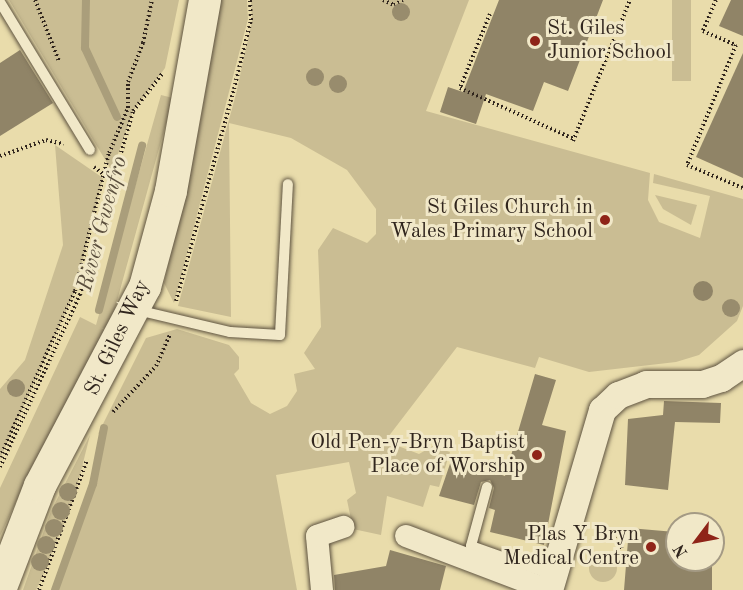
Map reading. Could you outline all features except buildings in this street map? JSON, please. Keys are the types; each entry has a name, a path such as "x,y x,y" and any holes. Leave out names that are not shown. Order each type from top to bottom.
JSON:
{"main road":[{"name":"St. Giles Way","path":"0,590 40,486 145,287 171,190 205,0"}],"street":[{"path":"406,536 550,585 602,410 618,395 646,384 702,384 721,378 743,363"},
{"path":"322,590 317,536 343,527"}],"lane":[{"path":"0,2 88,156"},
{"path":"134,309 230,332 280,335 288,184"},
{"path":"487,487 471,546 550,585"}],"path":[{"path":"0,457 75,291 109,153 128,108 128,82 143,43 152,0"},
{"path":"383,0 393,5 403,0"},
{"path":"490,14 460,88 574,140 630,0"},
{"path":"716,0 703,31 736,45 687,165 743,188"},
{"path":"0,467 80,295 114,162 133,111 165,68"},
{"path":"0,156 46,140 57,140 71,149"},
{"path":"109,153 114,162"},
{"path":"88,156 110,179"},
{"path":"606,528 621,547 626,568"}],"shaded area":[{"path":"9,0 179,0 165,68 133,111 112,171"},
{"path":"221,0 247,0 248,19 174,303 164,283 199,128"},
{"path":"251,0 469,0 426,111 650,173 648,200 659,222 700,238 710,196 653,183 654,174 743,199 743,306 737,321 699,355 676,362 589,372 539,357 535,368 457,347 385,441 419,454 433,446 450,452 439,487 430,485 423,507 387,496 381,535 353,529 347,500 356,493 349,462 276,475 297,590 55,590 93,484 104,429 98,434 146,338 177,329 229,345 239,357 239,369 234,374 251,403 270,414 287,406 297,391 294,374 315,369 304,353 321,327 318,250 333,228 367,243 376,234 376,209 347,170 291,138 229,123 231,317 178,306 236,94 252,21"},
{"path":"672,0 691,0 691,81 672,81"},
{"path":"161,95 173,98 109,330 101,328 107,331 34,463 0,536 0,488 80,317 96,325"},
{"path":"55,145 103,178 75,291 0,459 0,389 25,360 63,245"},
{"path":"655,195 697,205 691,225 663,209"},
{"path":"90,435 75,495 44,573 36,590 23,590 51,511"},
{"path":"603,554 613,558 617,568 613,578 603,582 593,578 589,568 593,558"}],"waterway":[{"name":"River Gwenfro","path":"86,0 85,48 117,117"},
{"name":"River Gwenfro","path":"99,310 142,146"},
{"name":"River Gwenfro","path":"55,590 93,484 104,428"}],"place":[{"name":"St. Giles Junior School","path":"535,41"},
{"name":"St Giles Church in Wales Primary School","path":"605,220"},
{"name":"Old Pen-y-Bryn Baptist Place of Worship","path":"537,455"},
{"name":"Plas Y Bryn Medical Centre","path":"651,547"}]}
